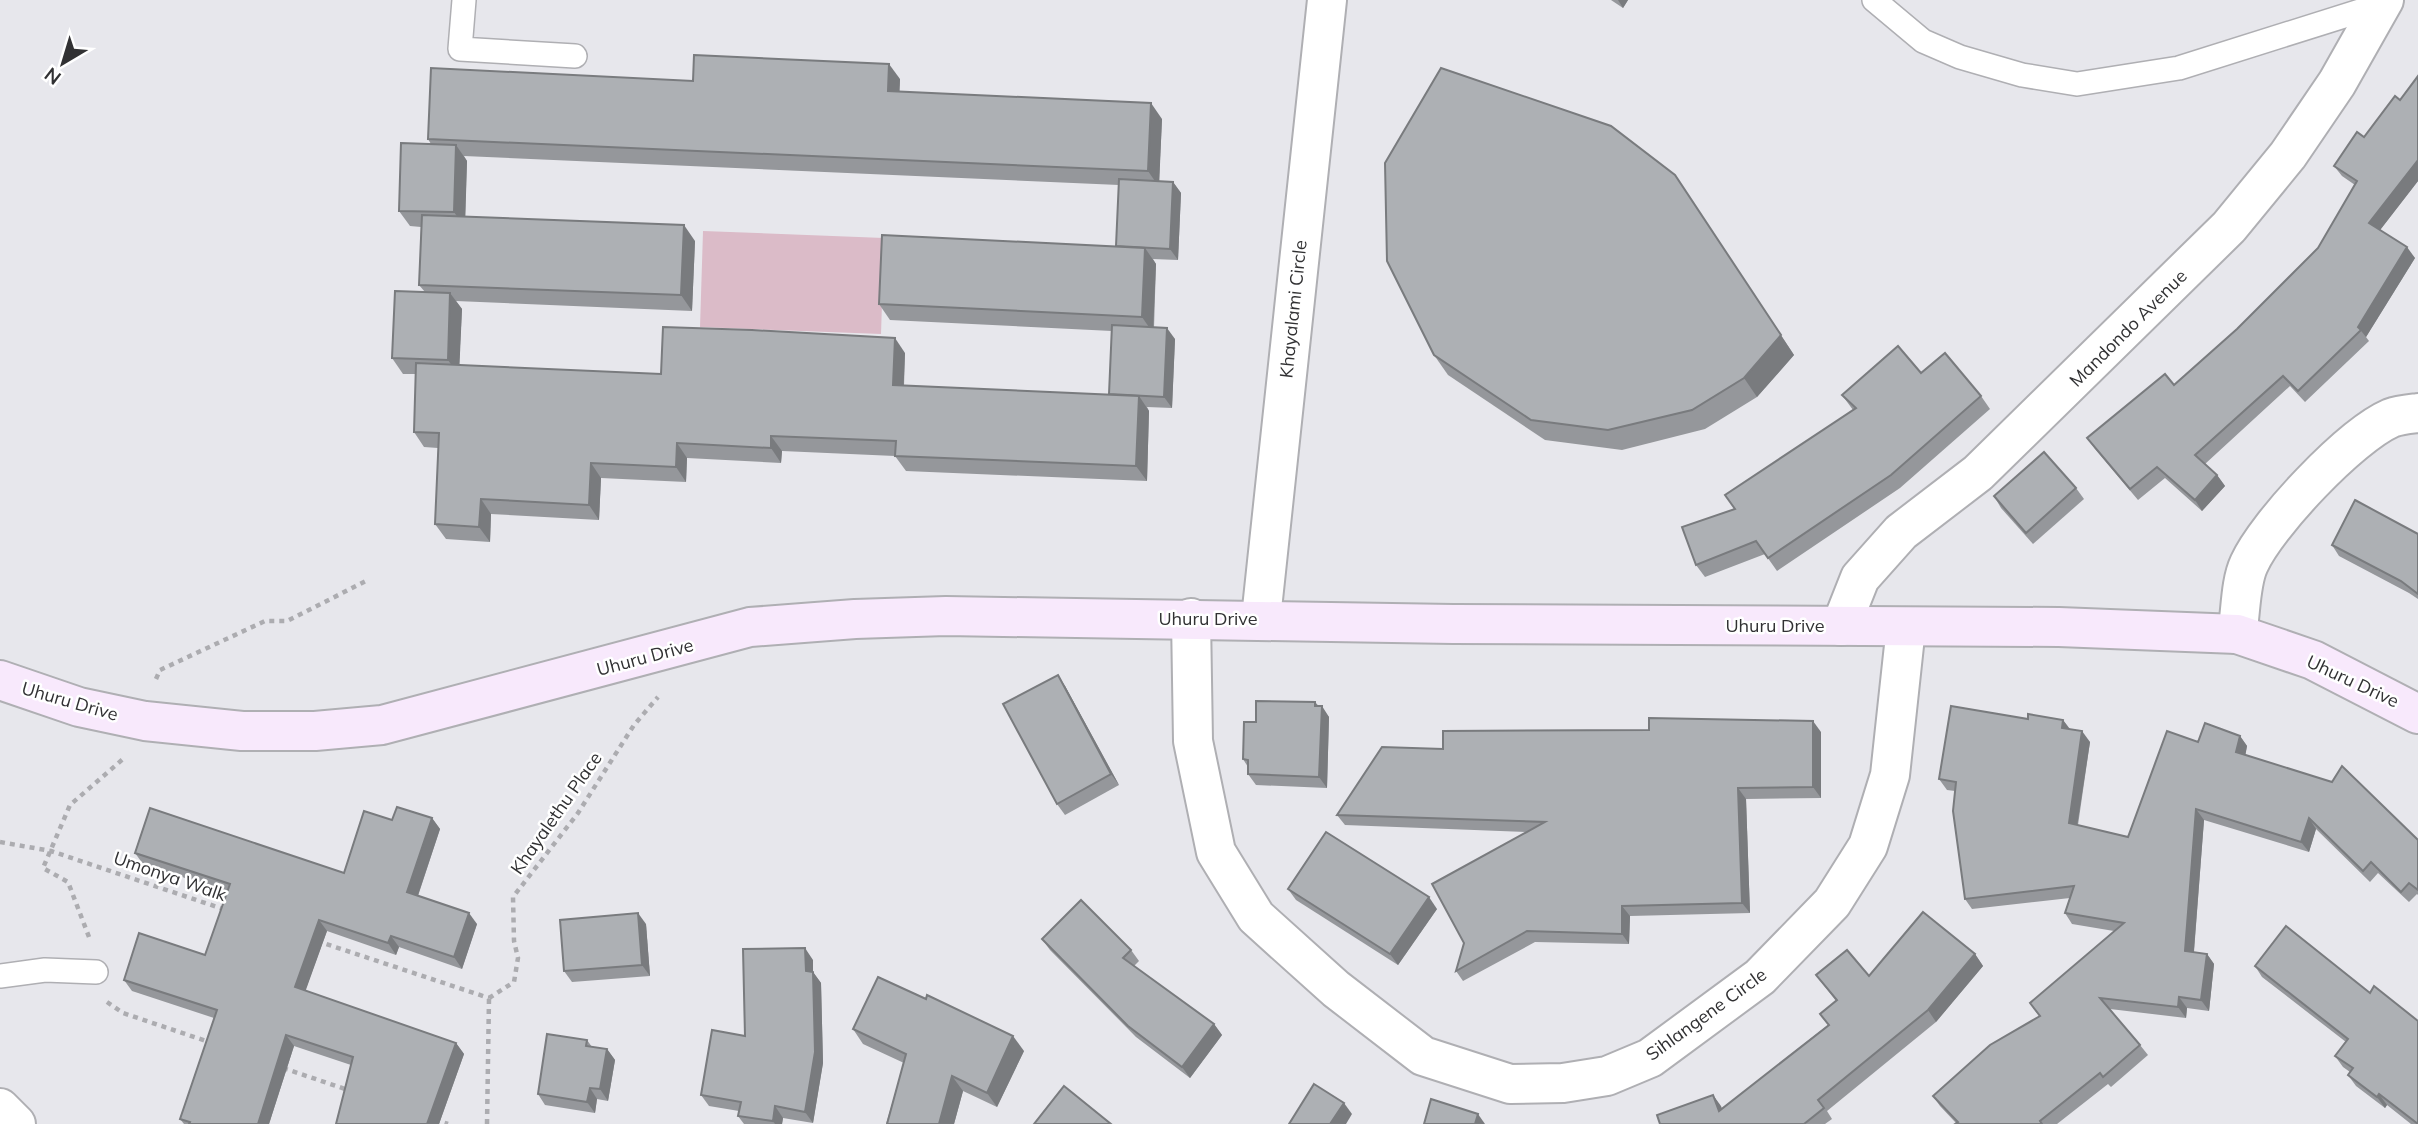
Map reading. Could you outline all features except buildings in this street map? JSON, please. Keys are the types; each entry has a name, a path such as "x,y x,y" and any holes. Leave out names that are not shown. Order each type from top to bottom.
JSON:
{"street":[{"name":"Khayalami Circle","path":"1261,618 1327,0"},
{"name":"Mandondo Avenue","path":"1841,626 1860,578 1901,532 1978,473 2229,227 2288,155 2330,93 2381,2"},
{"path":"2238,634 2248,566 2278,522 2313,482 2359,439 2392,418 2418,413"},
{"name":"Uhuru Drive","path":"0,680 79,707 145,721 242,732 315,731 382,725 750,627 855,619 946,615 1261,618 1453,624 2059,627 2238,634 2313,660 2418,714"},
{"name":"Sihlangene Circle","path":"1191,618 1193,741 1216,852 1256,917 1336,989 1423,1056 1510,1084 1563,1083 1607,1076 1650,1058 1760,977 1832,903 1868,846 1890,775 1906,627"},
{"path":"0,1108 16,1124"}],"lane":[{"path":"464,0 460,49 575,56"},
{"path":"1874,0 1923,41 1961,57 2022,75 2077,84 2179,68 2381,2"},
{"path":"0,976 45,970 96,972"}],"path":[{"path":"214,1044 110,1006 102,996 86,922 73,891 68,882 43,868 70,806 138,746 148,698 160,670 265,621 287,621 366,581"},
{"name":"Khayalethu Place","path":"489,998 514,982 517,958 513,897 578,813 634,724 675,678 674,649"},
{"name":"Umonya Walk","path":"0,842 51,851 231,912"},
{"path":"309,938 489,998 487,1124"},
{"path":"279,1066 357,1093"},
{"path":"422,1115 448,1124"}],"shaded area":[{"path":"703,231 884,238 881,334 700,327"}]}
